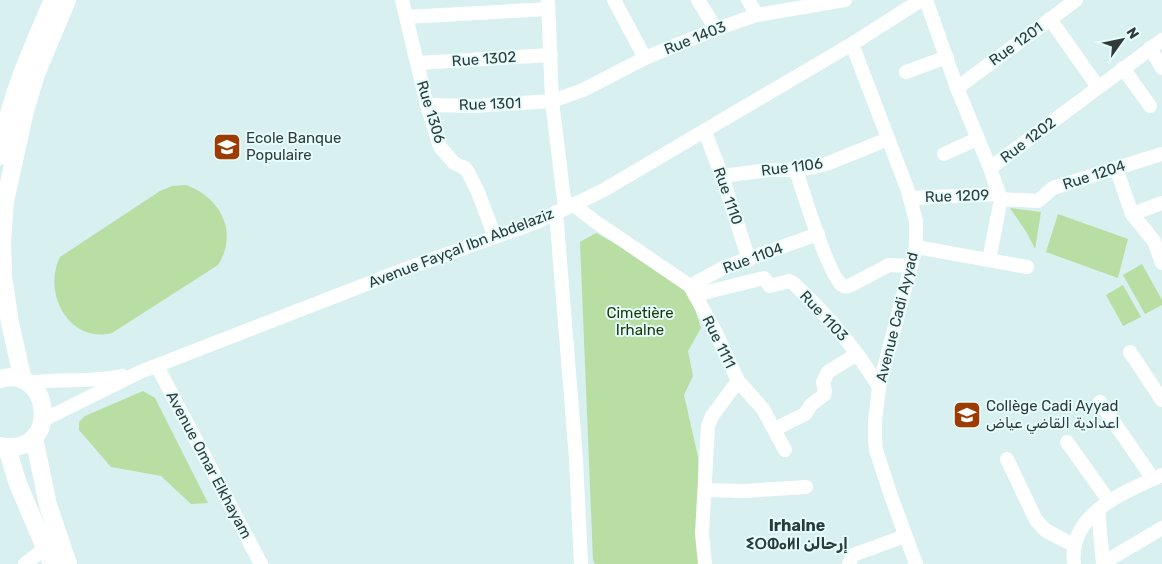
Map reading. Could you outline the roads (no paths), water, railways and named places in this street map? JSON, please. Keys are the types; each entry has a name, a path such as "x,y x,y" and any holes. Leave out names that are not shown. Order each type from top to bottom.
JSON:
{"main road":[{"path":"26,382 10,323 3,276 4,152 19,81 53,0"},
{"path":"4,152 25,111 36,74 67,0"},
{"path":"0,379 14,378 26,382 35,389 42,401 43,420 34,438 22,446 2,447 49,556"},
{"path":"34,438 48,505 68,564"}],"street":[{"name":"Rue 1306","path":"402,0 427,105 440,147 454,163 465,168 468,172 478,192 495,237"},
{"path":"614,0 645,58"},
{"path":"698,0 716,29"},
{"path":"748,0 757,15"},
{"name":"Rue 1403","path":"552,101 583,90 645,58 716,29 757,15 804,3 845,0"},
{"name":"Rue 1201","path":"956,88 1076,0"},
{"name":"Avenue Fayçal Ibn Abdelaziz","path":"43,420 140,372 390,275 537,222 602,191 852,44 916,1"},
{"name":"Rue 1202","path":"916,1 946,57 956,88 990,168 1162,40"},
{"path":"406,16 548,4 552,101 565,208 581,564"},
{"path":"1050,19 1098,87"},
{"name":"Avenue Cadi Ayyad","path":"852,44 910,198 916,221 916,247 880,387 875,422 876,450 916,564"},
{"path":"1150,48 1162,68"},
{"name":"Rue 1302","path":"417,63 551,55"},
{"path":"906,72 946,57"},
{"path":"1123,68 1150,106"},
{"name":"Rue 1301","path":"427,105 474,106 552,101"},
{"name":"Rue 1110","path":"705,132 764,278"},
{"name":"Rue 1106","path":"722,176 768,170 796,170 829,163 888,139"},
{"path":"944,154 977,139"},
{"name":"Rue 1204","path":"1000,197 1038,201 1053,188 1162,154"},
{"path":"989,260 1000,197 990,168"},
{"path":"1116,168 1132,214 1154,241 1162,263"},
{"path":"796,170 818,234 838,280 845,287 889,266 911,266"},
{"name":"Rue 1209","path":"910,198 1000,197"},
{"path":"1132,214 1162,204"},
{"name":"Rue 1111","path":"565,208 594,220 692,290 738,381 712,416 708,426 706,490 702,534 704,564"},
{"name":"Rue 1104","path":"692,290 725,267 755,258 818,234"},
{"path":"916,247 1027,267"},
{"name":"Rue 1103","path":"692,290 764,278 770,286 789,281 821,312 857,354 880,387"},
{"path":"1130,352 1162,400"},
{"path":"775,429 805,414 814,402 824,395 826,391 823,382 828,372 857,354"},
{"name":"Avenue Omar Elkhayam","path":"157,366 261,564"},
{"name":"Avenue Fayçal Ibn Abdelaziz","path":"26,382 42,380 62,382 113,378 140,372"},
{"path":"738,381 763,409 785,450"},
{"path":"1074,564 1075,546 1086,520 1109,501 1158,477 1100,402"},
{"path":"1067,442 1109,501"},
{"path":"1007,459 1036,520 1042,528 1075,546"},
{"path":"706,490 744,491 806,486"},
{"path":"1098,510 1103,563 1162,528"},
{"path":"849,564 853,554 905,536"},
{"path":"25,564 49,556"}],"place":[{"name":"Ecole Banque Populaire","path":"227,147"},
{"name":"Collège Cadi Ayyad اعدادية القاضي عياض","path":"967,415"}],"district":[{"name":"Irhalne ⵉⵔⵀⴰⵍⵏ إرحالن","path":"797,534"}],"park label":[{"name":"Cimetière Irhalne","path":"640,322"}]}
